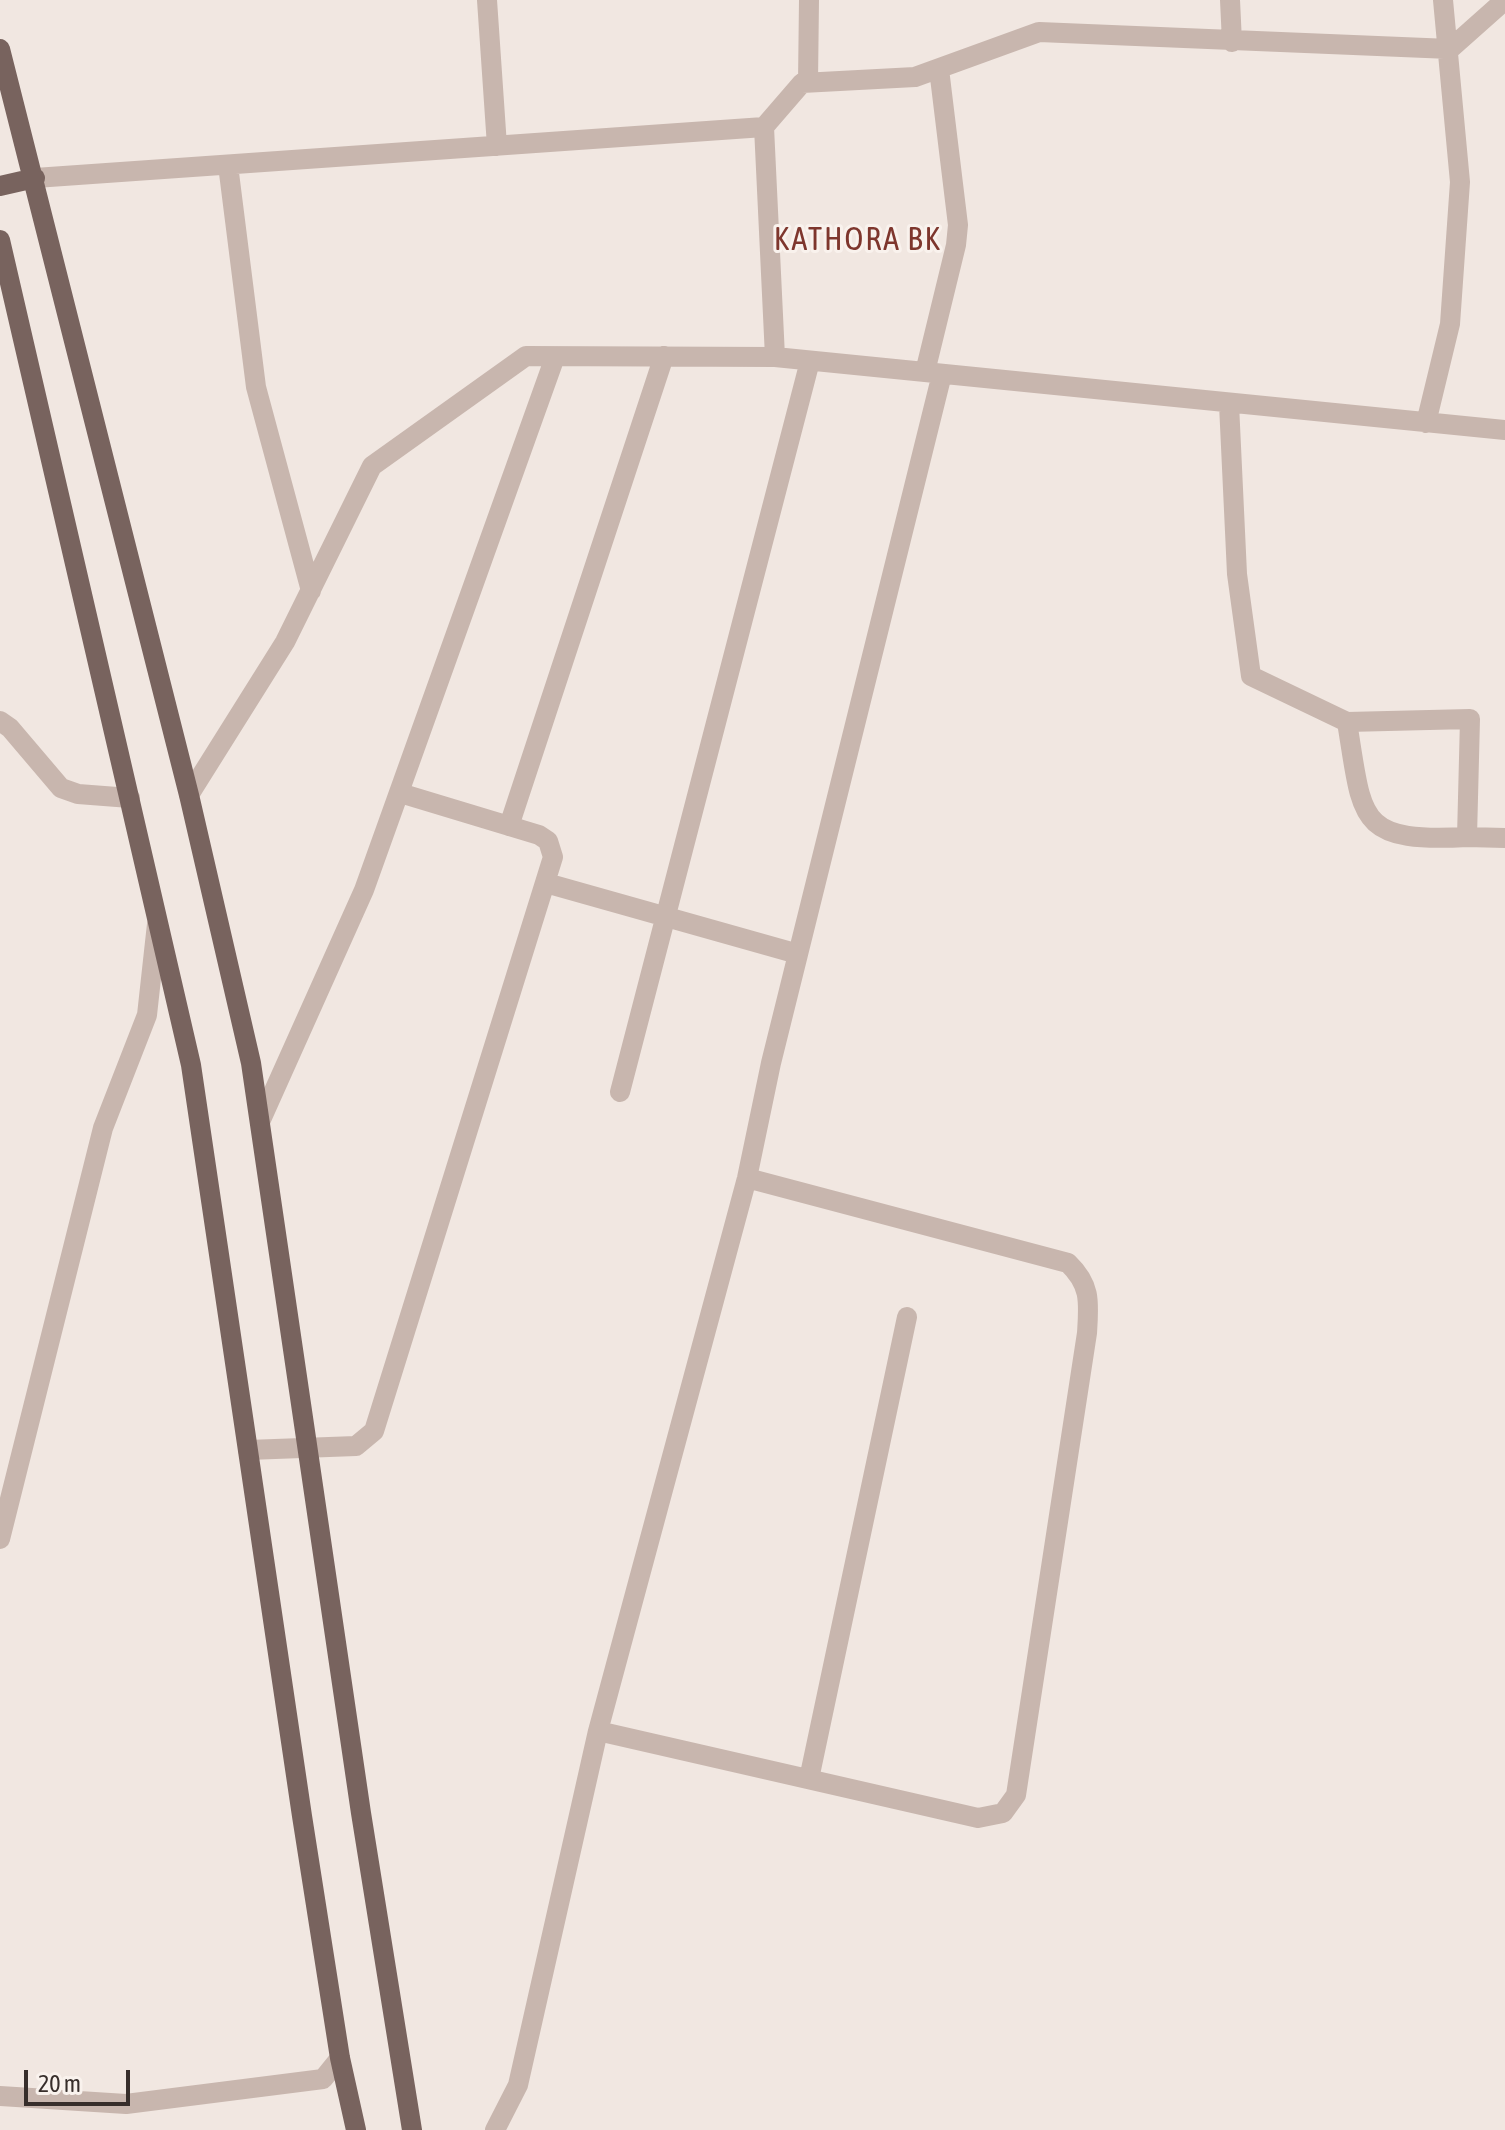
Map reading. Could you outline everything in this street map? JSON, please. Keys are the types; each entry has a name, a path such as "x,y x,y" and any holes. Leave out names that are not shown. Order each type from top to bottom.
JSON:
{"main road":[{"path":"0,49 189,795 251,1063 412,2130"},
{"path":"0,186 35,178"},
{"path":"0,240 191,1065 340,2058 356,2130"}],"street":[{"path":"487,0 497,146"},
{"path":"808,82 809,0"},
{"path":"1230,0 1232,42"},
{"path":"1426,423 1450,324 1460,182 1450,49 1443,0"},
{"path":"775,357 764,127 802,83 915,77 1039,32 1450,49 1505,0"},
{"path":"495,2130 518,2085 598,1731 747,1178 934,373 958,225 939,69"},
{"path":"35,178 764,127"},
{"path":"228,165 256,387 311,591"},
{"path":"189,795 285,642 372,466 526,356 775,357 1505,430"},
{"path":"509,826 664,356"},
{"path":"260,1122 364,890 555,357"},
{"path":"620,1092 810,361"},
{"path":"1229,404 1237,574 1251,676 1347,722 1470,719 1467,837"},
{"path":"0,721 10,728 61,788 78,794 130,798"},
{"path":"1347,722 1360,803 1367,817 1382,830 1403,837 1505,838"},
{"path":"248,1450 356,1446 374,1431 553,857 548,841 400,793"},
{"path":"546,883 798,954"},
{"path":"0,1539 103,1128 147,1015 158,917"},
{"path":"598,1731 978,1818 1003,1813 1016,1795 1089,1306 1084,1278 1068,1263 747,1178"},
{"path":"809,1779 907,1317"},
{"path":"0,2096 126,2104 174,2099 323,2079 340,2058"}],"district":[{"name":"KATHORA BK","path":"858,240"}]}
